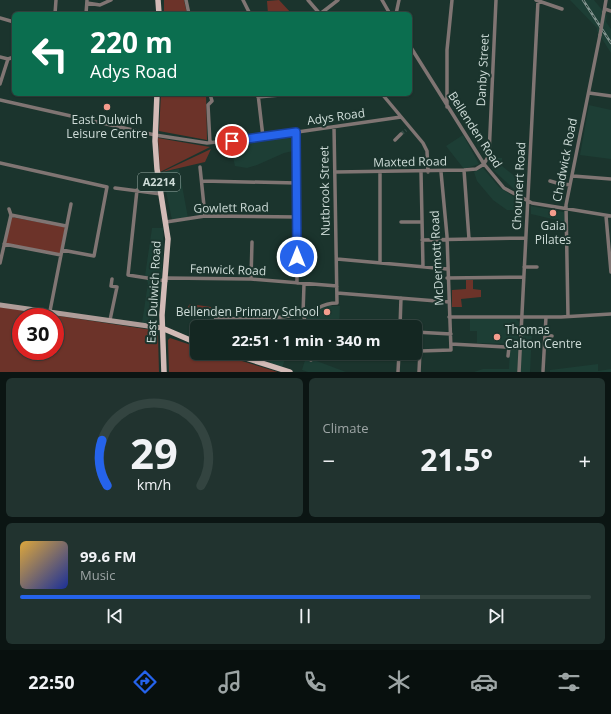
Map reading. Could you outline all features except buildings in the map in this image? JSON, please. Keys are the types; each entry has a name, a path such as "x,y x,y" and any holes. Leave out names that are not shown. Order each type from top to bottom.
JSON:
{"main road":[{"path":"158,0 158,12"},
{"name":"East Dulwich Road","path":"157,96 155,135 157,169 168,239 162,328 164,372"},
{"path":"0,305 25,308"},
{"path":"64,313 162,328 190,339"},
{"path":"252,360 290,372"}],"street":[{"path":"54,0 55,12"},
{"path":"86,12 87,2 100,5 111,0"},
{"path":"186,0 189,12"},
{"path":"243,0 249,12"},
{"path":"308,0 318,12"},
{"path":"323,12 338,0"},
{"path":"382,0 389,12"},
{"path":"396,12 399,0"},
{"path":"447,107 447,50 452,0"},
{"name":"Danby Street","path":"484,164 489,155 496,0"},
{"path":"537,0 562,9"},
{"name":"Choumert Road","path":"519,372 537,0"},
{"name":"Chadwick Road","path":"568,316 566,209 606,0"},
{"path":"604,11 611,11"},
{"path":"0,18 12,21"},
{"name":"Bellenden Road","path":"412,49 484,164 504,188 528,202 611,216"},
{"path":"0,57 8,59 12,58"},
{"path":"0,84 8,59"},
{"path":"589,93 611,96"},
{"path":"210,143 208,105 212,101 211,96"},
{"path":"258,96 263,137"},
{"path":"384,96 401,117 408,129 426,147 428,172"},
{"name":"Adys Road","path":"0,100 155,135 210,143 263,137 401,117"},
{"name":"Nutbrook Street","path":"303,314 321,305 337,303 334,127"},
{"path":"296,132 297,283"},
{"path":"395,140 401,134"},
{"path":"0,163 107,187 94,256 62,250"},
{"name":"Maxted Road","path":"335,172 441,172 476,169 484,164"},
{"path":"200,167 205,216"},
{"path":"464,170 469,239"},
{"path":"421,172 423,267"},
{"name":"McDermott Road","path":"441,172 451,344"},
{"path":"380,173 380,263"},
{"path":"573,176 611,179"},
{"path":"202,181 297,183"},
{"path":"550,181 557,183"},
{"path":"564,184 570,185"},
{"path":"115,188 161,194"},
{"name":"Fenwick Road","path":"137,190 128,275 166,280 250,279 337,286"},
{"path":"51,308 70,204"},
{"path":"0,263 11,215 9,209"},
{"path":"11,215 66,226"},
{"name":"Gowlett Road","path":"166,222 205,216 297,217"},
{"path":"606,216 611,272"},
{"path":"401,222 422,222"},
{"path":"422,240 526,238"},
{"path":"250,279 252,242"},
{"path":"4,244 61,255"},
{"path":"337,259 447,269"},
{"path":"524,267 537,267"},
{"path":"448,278 524,277"},
{"path":"110,320 117,287 111,286 112,278"},
{"path":"304,284 303,314 305,320"},
{"path":"337,293 449,302"},
{"path":"400,320 401,298"},
{"path":"215,320 216,317 239,319 303,314"},
{"path":"449,317 546,317 611,314"},
{"path":"543,371 546,317"},
{"path":"422,332 450,334"},
{"path":"545,335 552,336"},
{"path":"419,372 420,351 451,350 451,344 521,348"},
{"path":"508,356 509,347"},
{"path":"398,372 399,360"}],"shaded area":[{"path":"164,0 184,0 187,12 164,12"},
{"path":"279,0 290,12 268,12 267,1"},
{"path":"570,0 594,0 607,16 606,22 611,29 611,53 597,31 597,28"},
{"path":"161,96 206,96 207,140 159,131"},
{"path":"589,105 611,110 611,159 580,155"},
{"path":"463,135 479,164 464,169 446,146"},
{"path":"293,136 293,151 284,153 247,168 235,166 230,144"},
{"path":"158,138 210,147 160,172"},
{"path":"211,149 205,162 162,172"},
{"path":"491,158 502,158 502,166 523,183 523,194 515,190 492,169"},
{"path":"483,168 499,187 523,203 523,210 507,210 493,200 477,181 474,172"},
{"path":"179,169 188,218 172,220 162,172"},
{"path":"531,206 564,212 565,222 531,214"},
{"path":"11,217 65,227 60,254 5,243"},
{"path":"152,228 163,228 163,242 161,297 151,324 142,323 148,283 145,276"},
{"path":"466,280 473,280 473,289 481,290 481,297 461,299 462,307 452,307 452,290 466,289"},
{"path":"190,304 211,307 209,316 190,312 187,308"},
{"name":"Bellenden Primary School","path":"322,306 340,306 339,320 307,320 306,317"},
{"path":"0,307 12,309 12,360 64,360 64,317 152,330 158,335 159,372 0,372"},
{"name":"Thomas Calton Centre","path":"470,319 516,319 519,322 518,344 477,343 477,331 470,331"},
{"path":"523,332 532,332 530,372 474,372 483,369 509,369 510,349 522,350"},
{"path":"170,338 190,345 190,360 238,360 278,372 169,372 168,340"},
{"path":"270,360 285,360 282,368 269,364"},
{"path":"305,360 314,360 346,372 308,372 302,370"},
{"path":"598,364 598,371 611,369 611,372 550,372 550,370"}],"tunnel":[{"path":"401,134 406,130"}],"railway":[{"path":"583,0 611,43"}],"place":[{"name":"East Dulwich Leisure Centre","path":"107,107"},
{"name":"Gaia Pilates","path":"553,213"},
{"name":"Bellenden Primary School","path":"327,312"},
{"name":"Thomas Calton Centre","path":"497,337"}],"route":[{"path":"232,141 296,132 297,257"}]}
